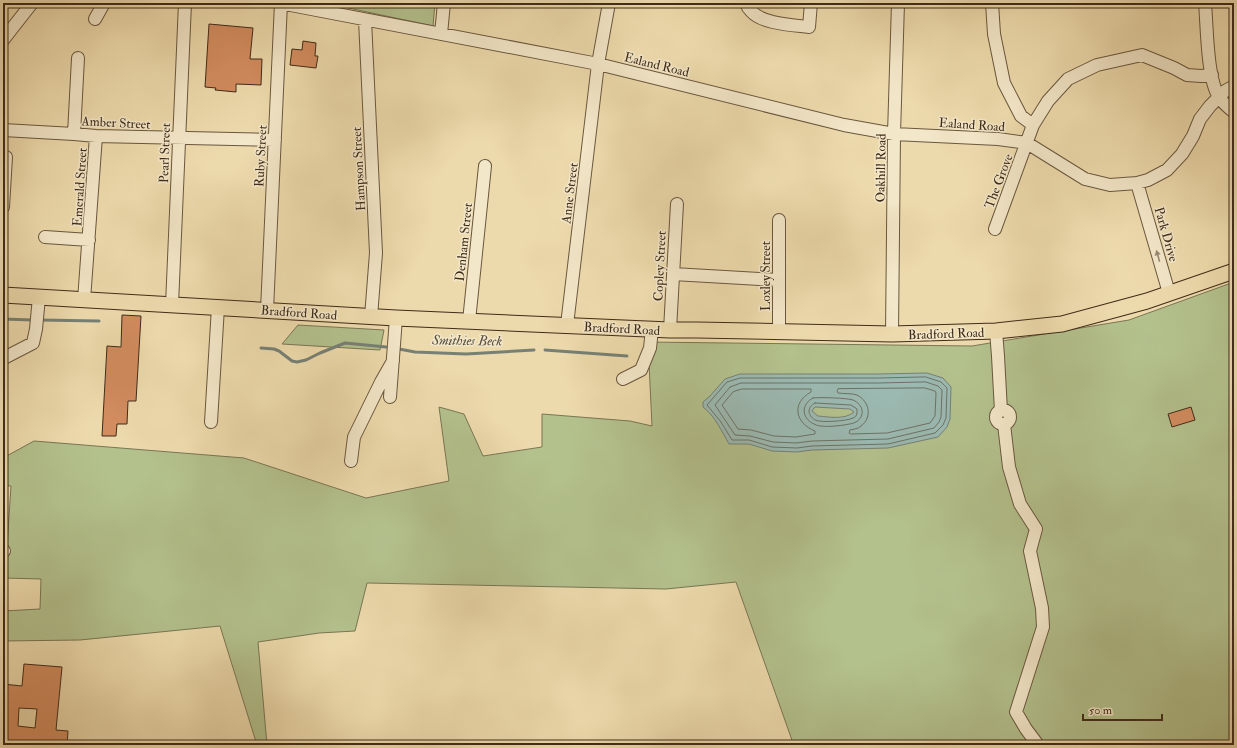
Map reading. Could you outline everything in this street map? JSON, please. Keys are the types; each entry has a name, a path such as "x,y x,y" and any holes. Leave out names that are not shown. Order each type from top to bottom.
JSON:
{"main road":[{"name":"Bradford Road","path":"3,295 371,317 670,330 892,334 996,331 1062,324 1169,294 1234,271"}],"street":[{"path":"3,40 32,3"},
{"path":"96,19 104,3"},
{"name":"Pearl Street","path":"172,305 185,3"},
{"name":"Ealand Road","path":"281,3 598,64 844,125 894,134 998,139 1027,143"},
{"name":"Ruby Street","path":"267,310 281,3"},
{"path":"441,34 444,3"},
{"name":"Anne Street","path":"567,325 598,64 609,3"},
{"path":"746,3 751,12 763,20 787,25 809,27 812,3"},
{"name":"Oakhill Road","path":"892,334 894,134 898,3"},
{"path":"992,3 994,34 1004,82 1021,116 1033,125"},
{"path":"1205,3 1214,86 1219,97 1234,112"},
{"name":"Hampson Street","path":"365,20 376,253 371,317"},
{"name":"The Grove","path":"995,229 1033,125 1048,101 1068,79 1096,64 1142,55 1187,75 1212,75"},
{"path":"74,134 78,58"},
{"path":"1027,143 1086,179 1110,185 1137,183 1148,180 1167,170 1182,154 1193,136 1200,119 1225,91 1234,86"},
{"name":"Amber Street","path":"3,130 96,136 275,140"},
{"name":"Emerald Street","path":"84,300 96,136"},
{"path":"3,208 6,157"},
{"name":"Denham Street","path":"469,321 485,166"},
{"name":"Park Drive","path":"1137,183 1169,294"},
{"name":"Copley Street","path":"670,330 677,204"},
{"name":"Loxley Street","path":"778,332 779,220"},
{"name":"Emerald Street","path":"46,237 89,240"},
{"path":"673,274 779,280"},
{"path":"4,358 33,344 40,297"},
{"path":"210,422 218,307"},
{"path":"390,397 396,318"},
{"path":"623,379 641,370 650,348 652,329"},
{"path":"996,331 1001,411 1005,410 1009,414 1009,420 1004,424 1009,467 1020,504 1036,529 1030,551 1042,608 1043,627 1016,712 1038,745"},
{"path":"351,461 354,437 393,360"}],"green space":[{"path":"325,3 435,3 433,26"},
{"path":"1234,282 1234,745 826,745 793,743 736,582 666,589 367,583 355,631 319,633 258,642 267,745 257,745 220,626 80,640 3,641 3,611 40,609 41,579 5,578 11,486 3,485 3,458 34,441 244,458 366,498 449,481 439,407 464,414 483,456 542,447 542,414 630,421 652,426 648,342 972,346 1129,320"},
{"path":"298,325 384,330 380,350 282,344"}],"water":[{"path":"927,373 943,378 951,387 950,419 947,427 938,437 888,448 812,450 797,452 772,451 749,444 729,444 715,419 703,407 703,402 725,379 740,374","holes":["815,407 850,409 854,412 850,415 837,417 818,416 812,411"]}],"building":[{"path":"209,24 253,28 250,59 262,59 261,85 236,84 236,92 215,90 216,88 205,87"},
{"path":"303,41 316,43 315,56 318,56 316,68 290,65 292,49 302,50"},
{"path":"122,315 141,316 136,401 128,401 127,424 117,424 116,436 102,436 107,346 121,347"},
{"path":"1191,407 1195,420 1172,427 1168,414"},
{"path":"24,664 62,667 56,730 68,731 67,745 3,745 3,684 22,686","holes":["19,708 37,709 35,728 18,726"]}],"waterway":[{"path":"3,319 33,320"},
{"path":"39,320 99,321"},
{"path":"261,348 274,349 292,361 297,362 306,360 345,343 386,347"},
{"name":"Smithies Beck","path":"399,349 415,352 466,354 534,350"},
{"name":"Smithies Beck","path":"545,350 627,356"}]}
